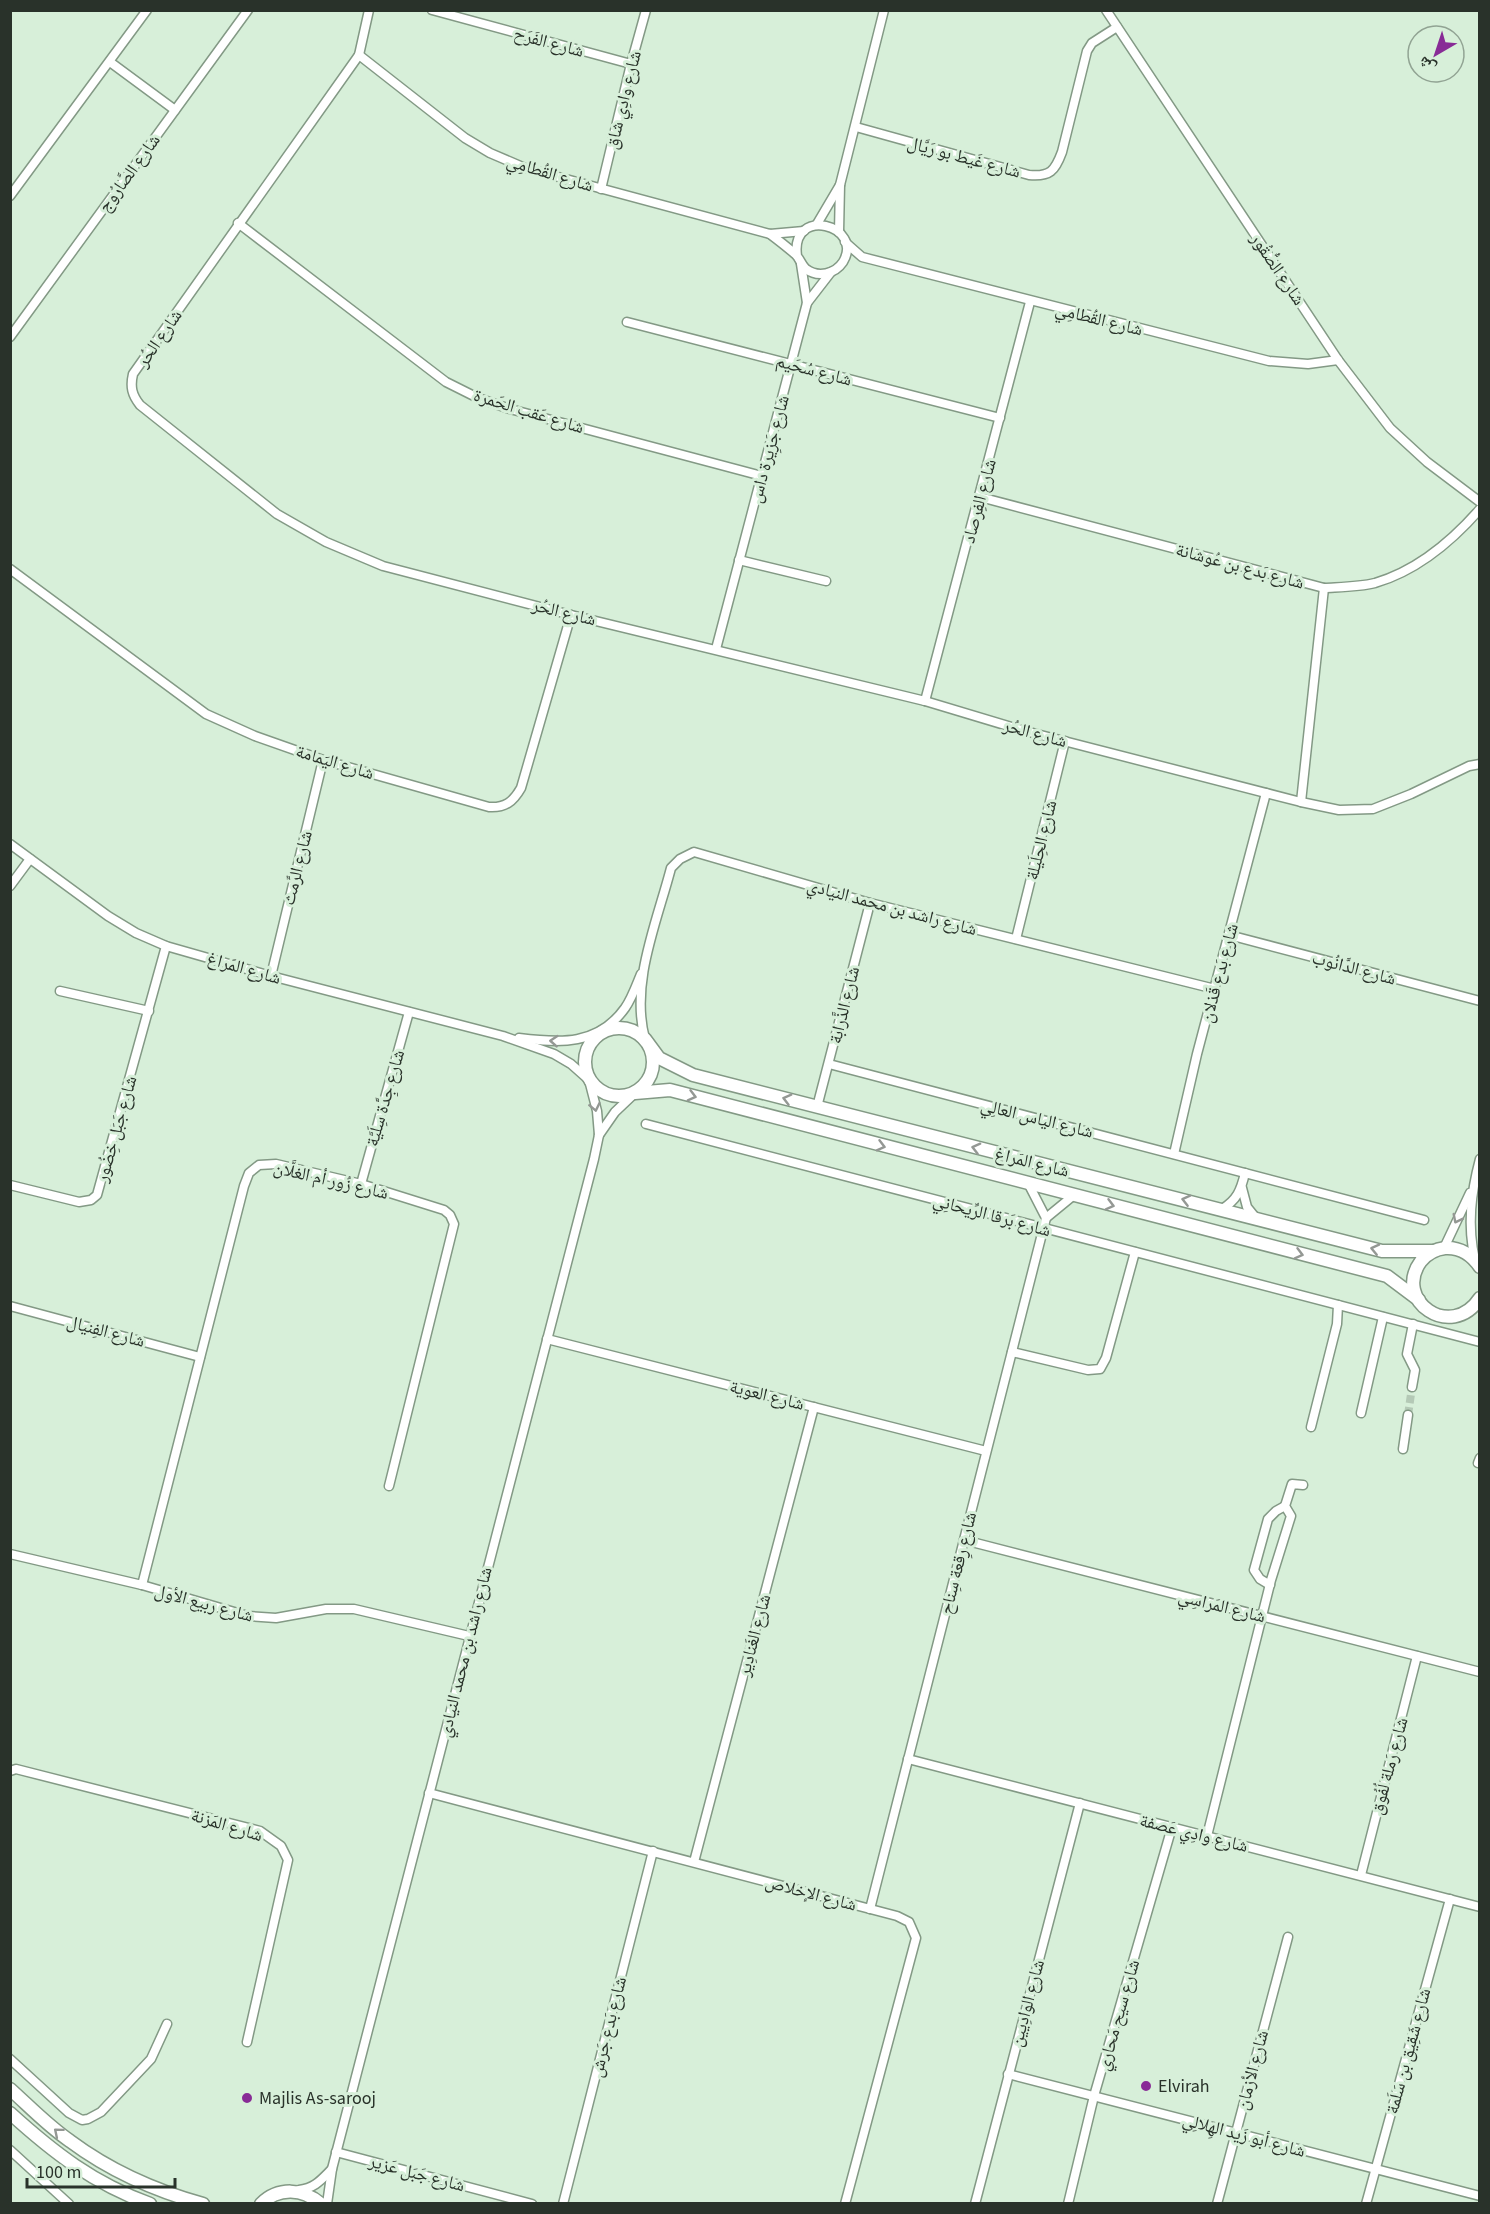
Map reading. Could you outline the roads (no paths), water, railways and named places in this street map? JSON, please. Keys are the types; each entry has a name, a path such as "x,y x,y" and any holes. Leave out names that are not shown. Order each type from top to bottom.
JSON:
{"street":[{"path":"10,196 147,10"},
{"name":"شارع الصَّارُوج","path":"10,337 248,10"},
{"name":"شارع الحُر","path":"369,10 359,55 133,374 131,390 134,398 277,514 326,542 383,566 571,615 926,701 1025,731 1339,810 1373,809 1411,794 1469,766 1479,764"},
{"name":"شارع الفَرَح","path":"432,10 631,64"},
{"name":"شارع وادِي شاق","path":"601,189 646,10"},
{"path":"839,232 840,185 884,10"},
{"name":"شارع الصُّقُور","path":"1106,10 1338,360 1390,428 1427,462 1479,502"},
{"name":"شارع غَيط بو رَيَّال","path":"856,127 1029,175 1047,174 1056,167 1062,152 1087,51 1092,43 1117,27"},
{"name":"شارع القُطامِي","path":"359,55 465,138 490,153 525,168 770,234 804,231"},
{"path":"110,62 175,110"},
{"path":"817,225 840,185"},
{"name":"شارع عَقب الحَمرة","path":"238,223 427,369 457,387 510,409 762,476"},
{"path":"841,265 845,258 845,242 839,232 833,227 817,225 804,231 797,243 799,260 815,273 831,272 841,265 862,257"},
{"name":"شارع القُطامِي","path":"770,234 799,260"},
{"name":"شارع القُطامِي","path":"845,242 862,257 1030,302 1269,361 1308,364 1338,360"},
{"name":"شارع جَزِيرة داس","path":"799,260 807,303"},
{"name":"شارع جَزِيرة داس","path":"716,649 807,303 831,272"},
{"name":"شارع الفِرصاد","path":"926,701 1030,302"},
{"name":"شارع سُحَيم","path":"627,322 1000,418"},
{"name":"شارع بَدع بن عُوشانة","path":"980,497 1324,588 1373,583 1402,572 1448,542 1479,509"},
{"path":"739,560 826,581"},
{"name":"شارع اليَمامة","path":"10,569 206,714 255,736 324,760 489,807 500,807 507,804 515,799 521,788 571,615"},
{"path":"1301,802 1324,588"},
{"name":"شارع الحِلَيلة","path":"1016,939 1065,741"},
{"name":"شارع الرِّمث","path":"271,976 324,760"},
{"name":"شارع بَدع قَذلان","path":"1174,1154 1266,793"},
{"name":"شارع المَراغ","path":"10,844 108,916 136,933 166,946 271,976 503,1036 554,1054 571,1064 589,1080"},
{"name":"شارع راشد بن محمد النيادي","path":"603,1030 626,1008 645,963 671,868 680,859 694,852 870,903 1215,989"},
{"path":"10,886 30,859"},
{"name":"شارع الذَّرابة","path":"817,1107 870,903"},
{"name":"شارع الدَّانُوب","path":"1229,935 1479,1001"},
{"name":"شارع جَبَل خِضُور","path":"10,1185 79,1202 91,1200 97,1196 166,946"},
{"name":"شارع راشد بن محمد النيادي","path":"645,963 640,1011 645,1039"},
{"path":"60,991 149,1011"},
{"name":"شارع جِدَّة سِلَيَّة","path":"361,1184 409,1012"},
{"path":"618,1027 633,1030 645,1039 652,1056 651,1075 634,1093 622,1096 609,1095 597,1089 589,1080 584,1066 585,1052 592,1039 603,1030 618,1027"},
{"name":"شارع المَراغ","path":"503,1036 565,1042 579,1040 603,1030"},
{"name":"شارع المَراغ","path":"645,1039 659,1058 693,1074 1382,1251 1455,1248 1466,1253 1477,1264"},
{"name":"شارع الياس العالِي","path":"829,1064 1424,1220"},
{"name":"شارع راشد بن محمد النيادي","path":"327,2204 336,2152 599,1135 597,1111 589,1080"},
{"name":"شارع المَراغ","path":"634,1093 670,1090 1029,1185 1387,1276 1419,1300 1425,1309 1434,1315 1456,1317 1466,1313"},
{"name":"شارع راشد بن محمد النيادي","path":"599,1135 615,1112 634,1093"},
{"name":"شارع بَرقا الرِّيحانِي","path":"646,1124 1479,1342"},
{"path":"1477,1264 1470,1238 1472,1190 1479,1159"},
{"name":"شارع زُور أم الغلَّان","path":"142,1585 244,1186 249,1173 259,1165 276,1164 361,1184 444,1210 450,1215 454,1224 389,1486"},
{"path":"1222,1209 1231,1203 1242,1188 1245,1173"},
{"path":"1029,1185 1046,1218 1074,1196"},
{"path":"1242,1188 1247,1207 1255,1217"},
{"path":"1419,1300 1414,1290 1417,1268 1423,1258 1438,1250 1472,1190"},
{"name":"شارع رِقعة سِناح","path":"870,1909 1046,1218"},
{"path":"1012,1352 1088,1370 1100,1369 1106,1358 1135,1252"},
{"path":"1466,1313 1479,1298"},
{"path":"1311,1427 1336,1331 1338,1305"},
{"name":"شارع الفِنيال","path":"10,1306 200,1357"},
{"path":"1466,1313 1479,1308"},
{"path":"1361,1413 1383,1317"},
{"path":"1413,1324 1407,1353 1415,1370 1413,1387"},
{"name":"شارع العوية","path":"547,1339 986,1451"},
{"name":"شارع الغَنادِير","path":"694,1862 814,1407"},
{"path":"1403,1449 1408,1415"},
{"path":"1270,1585 1260,1579 1254,1570 1268,1519 1284,1506 1292,1484 1303,1485"},
{"path":"1207,1836 1270,1585 1291,1516 1284,1506"},
{"name":"شارع المَراسِي","path":"964,1540 1479,1672"},
{"name":"شارع ربيع الأول","path":"10,1554 142,1585 248,1616 276,1618 326,1609 354,1609 469,1636"},
{"name":"شارع رَملة لُفُوق","path":"1361,1875 1417,1656"},
{"name":"شارع وادِي عَصفة","path":"908,1759 1479,1907"},
{"name":"شارع المَزنة","path":"10,1770 16,1769 260,1831 281,1846 288,1860 248,2042"},
{"name":"شارع الإخلاص","path":"429,1792 897,1916 909,1922 916,1938 845,2204"},
{"name":"شارع الوادِيين","path":"975,2204 1080,1803"},
{"name":"شارع سيح مَحاري","path":"1068,2204 1094,2096 1172,1827"},
{"name":"شارع بَدع جَرش","path":"563,2204 653,1851"},
{"name":"شارع شَقِيق بن سَلَمة","path":"1366,2204 1450,1899"},
{"name":"شارع الأزمان","path":"1217,2204 1288,1937"},
{"path":"10,2059 69,2113 82,2120 88,2119 101,2112 151,2059 167,2024"},
{"name":"شارع أبو زَيد الهِلالِي","path":"1008,2074 1479,2196"},
{"path":"10,2089 68,2140 93,2157 148,2184 204,2204"},
{"path":"10,2113 45,2146 83,2172 150,2204"},
{"path":"10,2150 69,2204"},
{"name":"شارع جَبَل عَزير","path":"336,2152 532,2204"},
{"path":"252,2204 264,2201 278,2193 309,2189 318,2184 332,2169"},
{"path":"291,2191 311,2196 321,2204"}],"tunnel":[{"path":"1408,1415 1412,1387"}],"place":[{"name":"Elvirah","path":"1146,2086"},
{"name":"Majlis As-sarooj","path":"247,2098"}]}
